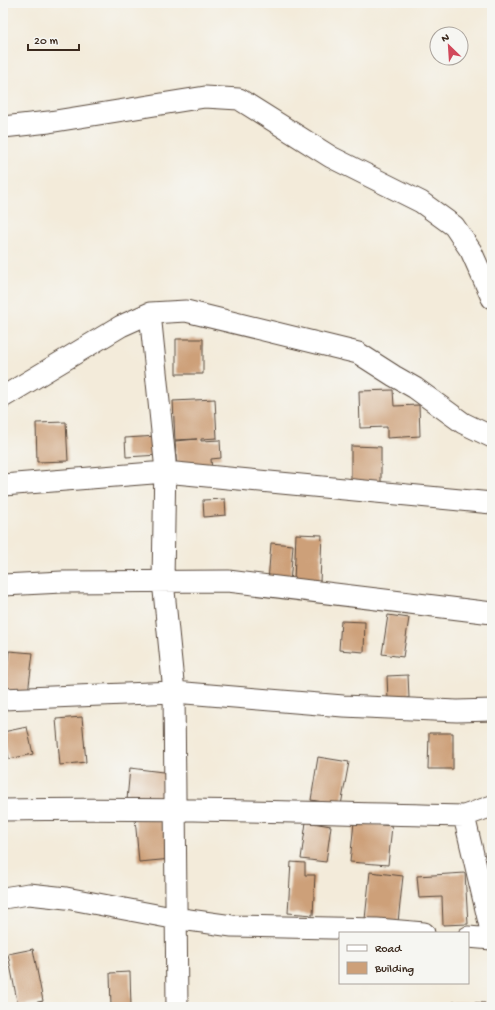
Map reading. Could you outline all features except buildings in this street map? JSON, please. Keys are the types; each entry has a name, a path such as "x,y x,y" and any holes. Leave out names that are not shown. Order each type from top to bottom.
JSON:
{"street":[{"path":"3,127 49,122 205,97 239,99 331,157 421,202 454,226 471,251 492,298"},
{"path":"3,397 121,326 150,313 186,311 358,352 415,388 463,423 492,437"},
{"path":"150,313 165,461 163,581 174,692 176,1007"},
{"path":"3,484 165,472 492,503"},
{"path":"3,585 62,582 228,581 492,613"},
{"path":"3,699 174,692 343,706 457,711 492,710"},
{"path":"3,810 175,809 464,816 492,806"},
{"path":"464,816 492,935"},
{"path":"3,898 29,894 66,898 176,918 232,926 377,929 412,932"},
{"path":"469,937 492,939"}]}
